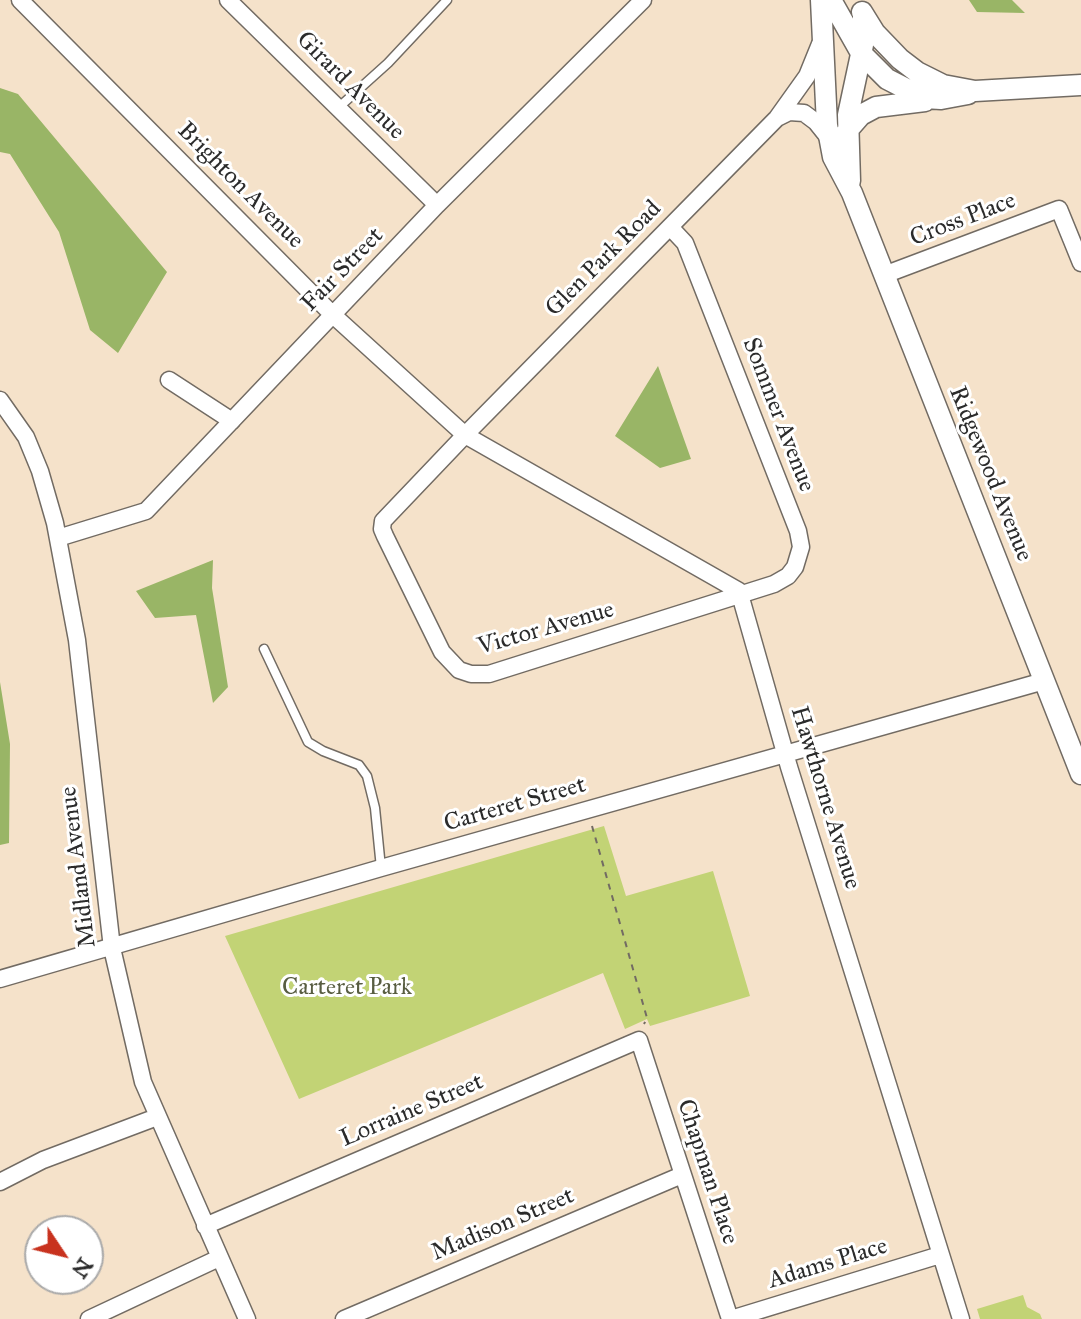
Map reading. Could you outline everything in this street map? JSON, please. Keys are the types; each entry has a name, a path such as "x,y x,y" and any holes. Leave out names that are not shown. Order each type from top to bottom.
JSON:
{"street":[{"name":"Brighton Avenue","path":"20,0 333,315 465,435"},
{"name":"Girard Avenue","path":"228,0 437,205"},
{"name":"Fair Street","path":"58,538 146,511 437,205 643,0"},
{"path":"821,0 822,39 837,134"},
{"path":"831,0 861,53 879,72 897,86 924,98 941,99"},
{"path":"837,134 864,37 859,6"},
{"path":"859,6 883,43 917,72 943,85 975,91"},
{"name":"Glen Park Road","path":"465,435 777,118 807,76 822,39"},
{"path":"837,134 876,107 941,99 975,91 1081,85"},
{"path":"777,118 789,112 804,113 837,134"},
{"name":"Ridgewood Avenue","path":"837,134 852,193 1081,774"},
{"name":"Cross Place","path":"884,275 1059,209 1081,263"},
{"name":"Sommer Avenue","path":"670,227 685,243 800,539 799,559 788,576 740,594"},
{"path":"169,380 232,421"},
{"name":"Midland Avenue","path":"0,400 26,437 40,471 58,538 77,640 112,948 143,1082 247,1319"},
{"path":"465,435 740,594"},
{"name":"Victor Avenue","path":"465,435 383,521 382,529 442,652 459,670 489,674 740,594"},
{"name":"Hawthorne Avenue","path":"740,594 786,754 961,1319"},
{"name":"Carteret Street","path":"0,979 1044,681"},
{"name":"Chapman Place","path":"639,1040 730,1319"},
{"name":"Lorraine Street","path":"205,1226 639,1040"},
{"path":"0,1182 43,1160 157,1117"},
{"name":"Madison Street","path":"344,1319 682,1175"},
{"name":"Adams Place","path":"730,1319 940,1255"},
{"path":"89,1319 219,1258"}],"lane":[{"path":"338,108 388,63 447,0"},
{"path":"264,649 308,742 359,765 367,776 375,808 381,868"}],"path":[{"path":"592,826 647,1018 639,1040"}],"green space":[{"path":"969,0 1012,0 1025,13 977,12"},
{"path":"0,88 18,94 167,272 118,353 90,330 59,232 10,154 0,152"},
{"path":"658,366 691,459 660,468 615,436"},
{"path":"213,560 212,588 228,687 213,703 196,615 155,618 136,591"},
{"path":"0,682 10,744 9,843 0,845"},
{"name":"Carteret Park","path":"604,826 626,896 713,871 750,996 650,1026 647,1019 625,1029 603,973 299,1099 225,936"},
{"path":"1023,1295 1027,1307 1040,1314 1042,1319 980,1319 977,1309"}]}
